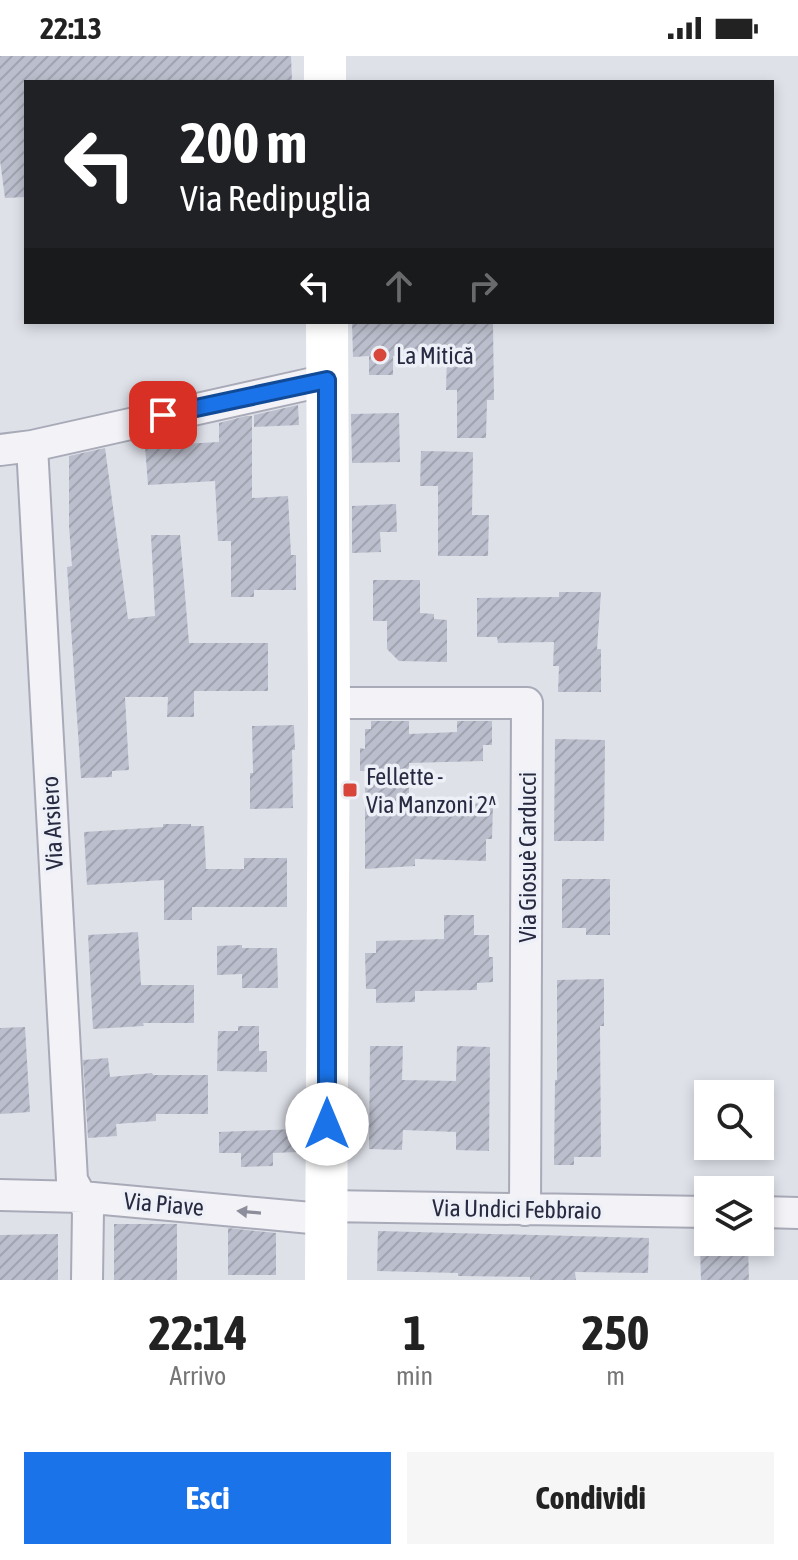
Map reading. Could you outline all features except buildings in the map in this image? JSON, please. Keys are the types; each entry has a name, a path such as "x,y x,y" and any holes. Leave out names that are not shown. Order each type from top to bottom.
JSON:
{"main road":[{"path":"325,56 325,80"},
{"path":"326,1280 327,324"}],"street":[{"path":"0,450 32,446 327,380"},
{"name":"Via Arsiero","path":"32,446 72,1180 88,1210 87,1280"},
{"name":"Via Giosuè Carducci","path":"329,703 527,703 525,1210"},
{"name":"Via Piave","path":"0,1195 82,1197 311,1218 327,1212"},
{"name":"Via Undici Febbraio","path":"327,1212 694,1212"},
{"path":"774,1212 798,1213"}],"place":[{"name":"La Mitică","path":"380,355"},
{"name":"Fellette - Via Manzoni 2^","path":"350,790"}],"route":[{"path":"163,415 327,380 327,1124"}]}
